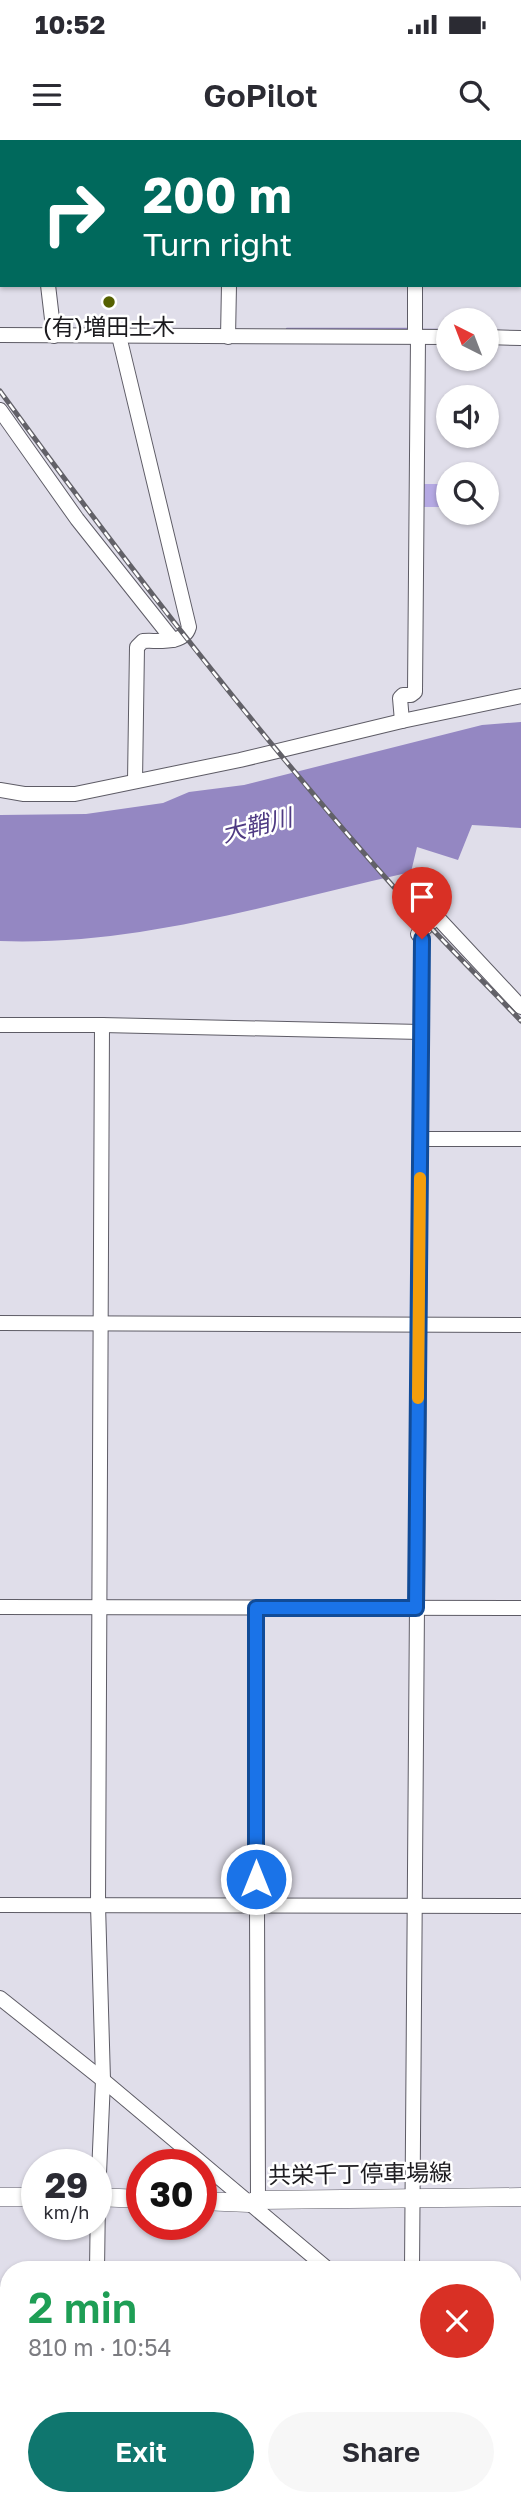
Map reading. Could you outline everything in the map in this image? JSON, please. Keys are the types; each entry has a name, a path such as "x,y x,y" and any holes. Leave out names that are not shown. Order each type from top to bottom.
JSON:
{"main road":[{"path":"0,2197 21,2197"},
{"name":"共栄千丁停車場線","path":"217,2202 521,2197"}],"street":[{"path":"48,287 53,331"},
{"path":"228,332 229,287"},
{"path":"402,721 400,698 415,692 415,287"},
{"path":"0,335 53,331 119,336 228,332 436,336"},
{"path":"119,336 189,627 181,638 144,641 137,647 135,781"},
{"path":"499,337 521,338"},
{"path":"0,410 78,519 173,639"},
{"path":"0,790 24,794 75,794 240,760 521,696"},
{"path":"412,2261 422,939 418,934 437,917 521,1007"},
{"path":"0,1026 102,1025 421,1032"},
{"path":"99,2149 103,2080 98,1905 102,1025"},
{"path":"420,1139 521,1139"},
{"path":"0,1323 521,1325"},
{"path":"0,1606 521,1608"},
{"path":"254,2202 256,1608"},
{"path":"0,1905 521,1906"},
{"path":"0,1998 254,2202 319,2261"},
{"path":"97,2240 97,2261"}],"shaded area":[{"path":"424,484 436,484 436,507 424,507"}],"water":[{"name":"大鞘川","path":"521,722 521,828 472,825 458,860 417,847 411,872 207,920 104,937 0,941 0,815 86,814 163,803 189,792 244,785 482,725"}],"waterway":[{"path":"287,329 410,329"},
{"path":"420,330 436,330"}],"railway":[{"path":"0,391 144,584 295,772 415,910 521,1021"}],"slow traffic":[{"path":"418,1398 420,1178"}],"place":[{"name":"(有)増田土木","path":"109,302"}],"route":[{"path":"256,1879 256,1608 416,1608 422,939"}]}
